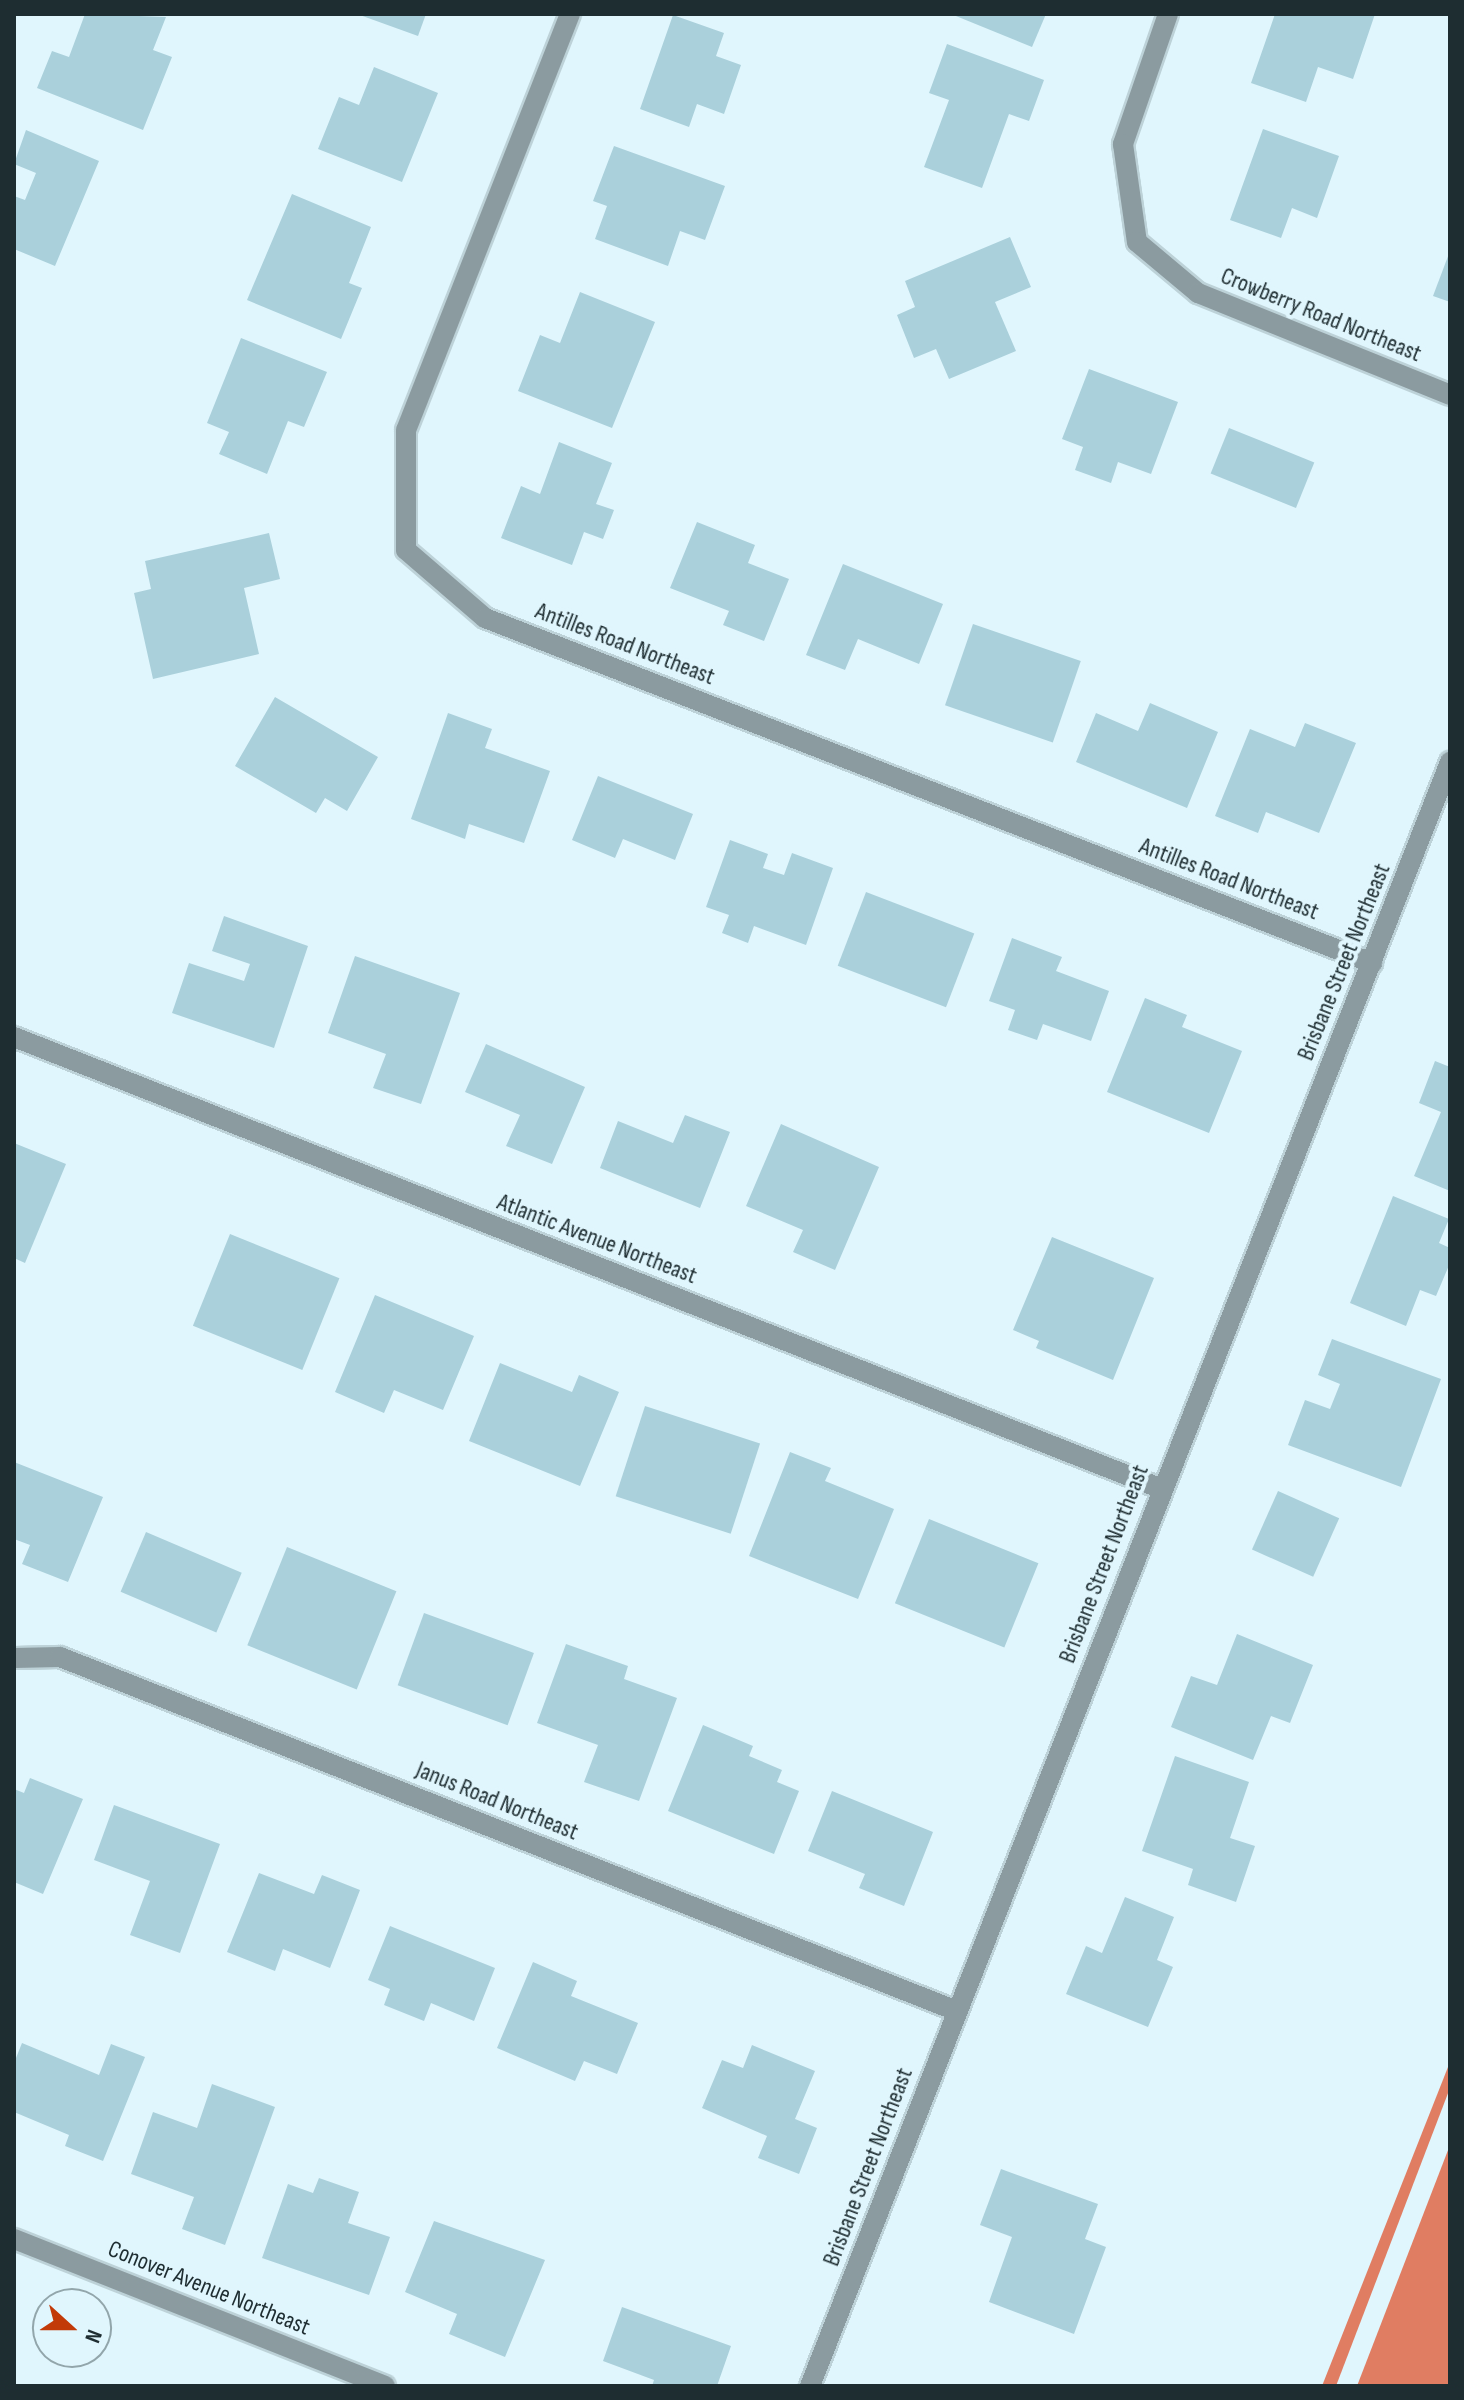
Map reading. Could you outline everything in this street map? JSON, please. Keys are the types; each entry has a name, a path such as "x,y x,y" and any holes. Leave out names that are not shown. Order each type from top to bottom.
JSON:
{"street":[{"name":"Antilles Road Northeast","path":"570,14 406,430 406,550 485,618 1372,963"},
{"name":"Crowberry Road Northeast","path":"1168,14 1123,144 1137,242 1198,293 1450,395"},
{"name":"Brisbane Street Northeast","path":"810,2386 1450,762"},
{"name":"Atlantic Avenue Northeast","path":"14,1037 1162,1489"},
{"name":"Janus Road Northeast","path":"14,1658 60,1657 957,2011"},
{"name":"Conover Avenue Northeast","path":"14,2239 385,2386"}],"shaded area":[{"path":"1450,2062 1450,2088 1336,2386 1322,2386"},
{"path":"1450,2145 1450,2386 1357,2386"}],"building":[{"path":"85,14 166,17 153,50 172,57 143,130 37,88 52,51 69,57"},
{"path":"357,14 426,14 418,36"},
{"path":"951,14 1046,14 1032,47"},
{"path":"1275,14 1375,14 1353,79 1318,67 1306,102 1251,83"},
{"path":"673,15 724,33 716,56 741,65 724,114 697,104 689,127 640,109"},
{"path":"947,44 1044,80 1029,121 1009,114 982,188 924,167 949,100 929,93"},
{"path":"374,67 438,93 402,182 318,149 339,97 359,105"},
{"path":"1263,129 1339,156 1317,218 1292,208 1281,238 1230,220"},
{"path":"26,130 99,161 55,266 14,249 14,196 25,200 36,173 14,164"},
{"path":"614,146 725,186 705,240 680,231 668,266 595,239 607,206 593,201"},
{"path":"292,194 371,227 349,283 362,288 341,339 247,300"},
{"path":"1010,237 1031,287 995,302 1016,351 949,379 936,349 914,358 897,315 915,307 905,281"},
{"path":"1450,251 1450,302 1433,296"},
{"path":"580,292 655,322 612,428 518,391 540,335 560,343"},
{"path":"241,338 327,372 304,427 288,421 267,474 219,454 229,432 207,423"},
{"path":"1089,369 1178,402 1151,474 1118,462 1111,483 1075,470 1083,447 1062,439"},
{"path":"1229,428 1314,462 1296,508 1211,473"},
{"path":"559,442 612,463 596,504 614,510 603,539 584,532 572,565 501,538 521,486 540,494"},
{"path":"697,522 755,545 748,563 789,579 764,641 723,625 729,611 670,588"},
{"path":"269,533 280,579 244,588 259,654 153,679 134,593 151,589 145,561"},
{"path":"843,564 943,604 919,664 858,639 845,670 806,655"},
{"path":"973,624 1081,661 1053,742 945,705"},
{"path":"275,697 378,757 347,811 325,798 316,813 235,766"},
{"path":"1150,703 1218,732 1187,808 1076,762 1096,713 1138,731"},
{"path":"448,713 492,729 485,748 550,771 524,843 469,824 465,839 411,819"},
{"path":"1305,723 1356,743 1319,833 1266,812 1258,833 1215,816 1250,729 1295,747"},
{"path":"598,776 693,814 675,860 623,839 615,858 572,840"},
{"path":"730,840 768,854 763,868 784,875 792,853 833,868 806,945 754,926 748,943 722,933 729,915 706,907"},
{"path":"866,892 974,934 946,1007 838,966"},
{"path":"224,916 308,946 274,1048 172,1013 189,963 244,981 250,964 212,951"},
{"path":"1012,938 1062,957 1056,971 1109,991 1091,1041 1043,1024 1037,1040 1008,1030 1015,1010 989,1001"},
{"path":"355,956 460,993 421,1104 373,1088 386,1054 328,1033"},
{"path":"1145,998 1187,1015 1182,1027 1242,1051 1209,1133 1107,1092"},
{"path":"486,1044 585,1087 552,1164 506,1146 520,1115 465,1092"},
{"path":"1435,1061 1450,1067 1450,1191 1414,1176 1441,1112 1419,1103"},
{"path":"685,1115 730,1132 700,1208 600,1168 618,1121 673,1143"},
{"path":"781,1124 879,1167 835,1270 793,1252 803,1230 746,1206"},
{"path":"14,1143 66,1164 25,1263 14,1258"},
{"path":"1393,1196 1449,1219 1439,1243 1450,1248 1450,1263 1436,1296 1420,1290 1406,1326 1350,1303"},
{"path":"230,1234 339,1278 302,1370 193,1326"},
{"path":"1052,1237 1154,1278 1113,1380 1036,1348 1039,1341 1013,1330"},
{"path":"375,1295 474,1336 443,1410 394,1390 384,1413 335,1392"},
{"path":"1332,1339 1441,1379 1401,1487 1288,1445 1305,1400 1330,1409 1340,1384 1318,1375"},
{"path":"500,1363 572,1392 579,1375 619,1392 580,1486 469,1441"},
{"path":"645,1406 760,1443 731,1534 616,1496"},
{"path":"790,1452 831,1468 825,1481 894,1509 858,1599 749,1556"},
{"path":"14,1462 103,1497 68,1582 22,1564 30,1545 14,1539"},
{"path":"1278,1491 1339,1518 1313,1577 1252,1549"},
{"path":"929,1519 1038,1563 1004,1648 895,1603"},
{"path":"146,1532 242,1573 216,1632 121,1592"},
{"path":"287,1547 396,1591 357,1689 247,1645"},
{"path":"424,1613 534,1653 508,1725 398,1685"},
{"path":"1237,1634 1313,1665 1290,1723 1271,1716 1253,1760 1171,1727 1191,1676 1217,1685"},
{"path":"566,1644 628,1666 624,1679 677,1698 639,1801 584,1782 598,1745 537,1723"},
{"path":"703,1725 753,1746 749,1756 782,1770 777,1782 799,1791 774,1854 668,1811"},
{"path":"1175,1756 1249,1782 1230,1838 1255,1846 1236,1902 1188,1885 1193,1869 1142,1851"},
{"path":"30,1778 83,1799 43,1894 14,1882 14,1789 24,1793"},
{"path":"832,1791 933,1832 904,1906 859,1888 865,1874 808,1851"},
{"path":"114,1805 220,1844 180,1953 130,1935 150,1881 94,1860"},
{"path":"259,1873 314,1894 322,1875 360,1890 330,1968 283,1949 275,1971 227,1952"},
{"path":"1125,1897 1174,1917 1157,1960 1173,1967 1148,2027 1066,1994 1086,1946 1102,1953"},
{"path":"390,1926 495,1968 474,2021 431,2003 424,2021 384,2005 390,1989 368,1980"},
{"path":"533,1962 577,1981 571,1996 638,2023 617,2074 584,2061 575,2081 497,2048"},
{"path":"22,2043 99,2075 111,2044 145,2057 103,2161 65,2146 69,2135 14,2112 14,2063"},
{"path":"752,2045 815,2071 795,2119 817,2128 799,2174 758,2158 767,2136 702,2108 722,2060 743,2068"},
{"path":"212,2084 275,2107 225,2245 182,2229 194,2197 131,2174 153,2112 197,2128"},
{"path":"1001,2169 1098,2204 1085,2239 1106,2247 1074,2334 989,2302 1012,2237 980,2225"},
{"path":"319,2178 359,2192 348,2223 390,2237 369,2295 262,2258 288,2184 313,2193"},
{"path":"434,2221 545,2260 505,2357 449,2334 457,2314 405,2292"},
{"path":"622,2307 731,2346 717,2386 652,2386 654,2380 603,2361"}]}
